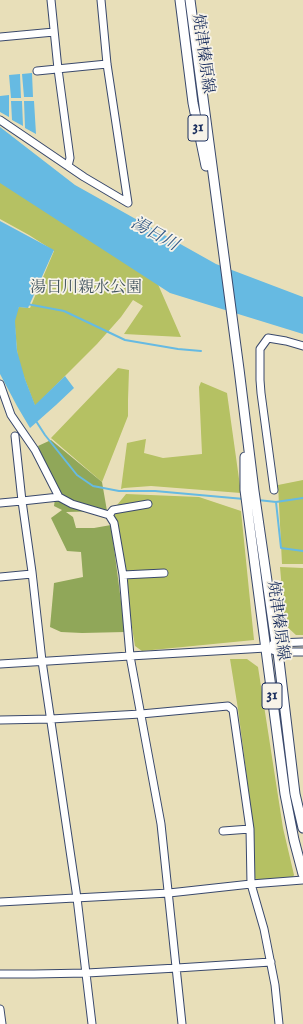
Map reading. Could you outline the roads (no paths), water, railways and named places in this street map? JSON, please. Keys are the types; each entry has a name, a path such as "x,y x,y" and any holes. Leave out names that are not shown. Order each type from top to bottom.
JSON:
{"main road":[{"name":"焼津榛原線","path":"180,0 194,102 223,254"},
{"name":"焼津榛原線","path":"190,0 239,369 249,491 278,652 296,794 303,828"},
{"name":"焼津榛原線","path":"253,516 266,648 285,794 294,840 303,874"}],"street":[{"path":"51,0 58,69 70,158 68,166"},
{"path":"0,120 84,177 128,203 107,64 101,0"},
{"path":"0,37 54,32"},
{"path":"37,71 107,64"},
{"path":"274,490 261,393 260,349 268,338 303,346"},
{"path":"0,384 11,415 35,450 59,497"},
{"path":"15,436 42,661 78,898 92,1024"},
{"path":"0,503 59,497 72,504 109,515 114,523 123,575 130,656 161,824 182,1024"},
{"path":"109,515 113,510 148,504"},
{"path":"123,575 164,572"},
{"path":"0,577 32,574"},
{"path":"266,648 276,643 303,642"},
{"path":"0,664 266,648 278,652 303,652"},
{"path":"0,720 141,714 228,706 233,710 250,829 251,884 264,929 271,962 279,1024"},
{"path":"222,831 250,829"},
{"path":"0,902 168,893 303,880"},
{"path":"0,974 87,973 271,962"},
{"path":"0,1009 2,1024"}],"water":[{"path":"32,73 33,97 24,97 22,74"},
{"path":"20,74 21,98 11,98 9,75"},
{"path":"9,95 9,117 0,112 0,96"},
{"path":"11,101 22,101 23,126 12,120"},
{"path":"24,101 34,101 36,134 25,128"},
{"name":"湯日川","path":"0,127 75,185 216,264 303,297 303,334 170,293 0,183"},
{"path":"0,221 54,250 28,308 19,307 15,321 17,351 25,379 35,405 65,376 74,388 30,428 0,374"}],"waterway":[{"path":"27,304 64,311 125,340 178,349 201,351"},
{"path":"36,421 45,435 77,475 93,486 119,491 155,491 244,499"},
{"path":"258,500 276,502 303,498"},
{"path":"276,502 281,548 303,551"}],"park label":[{"name":"湯日川親水公園","path":"86,289"}]}
